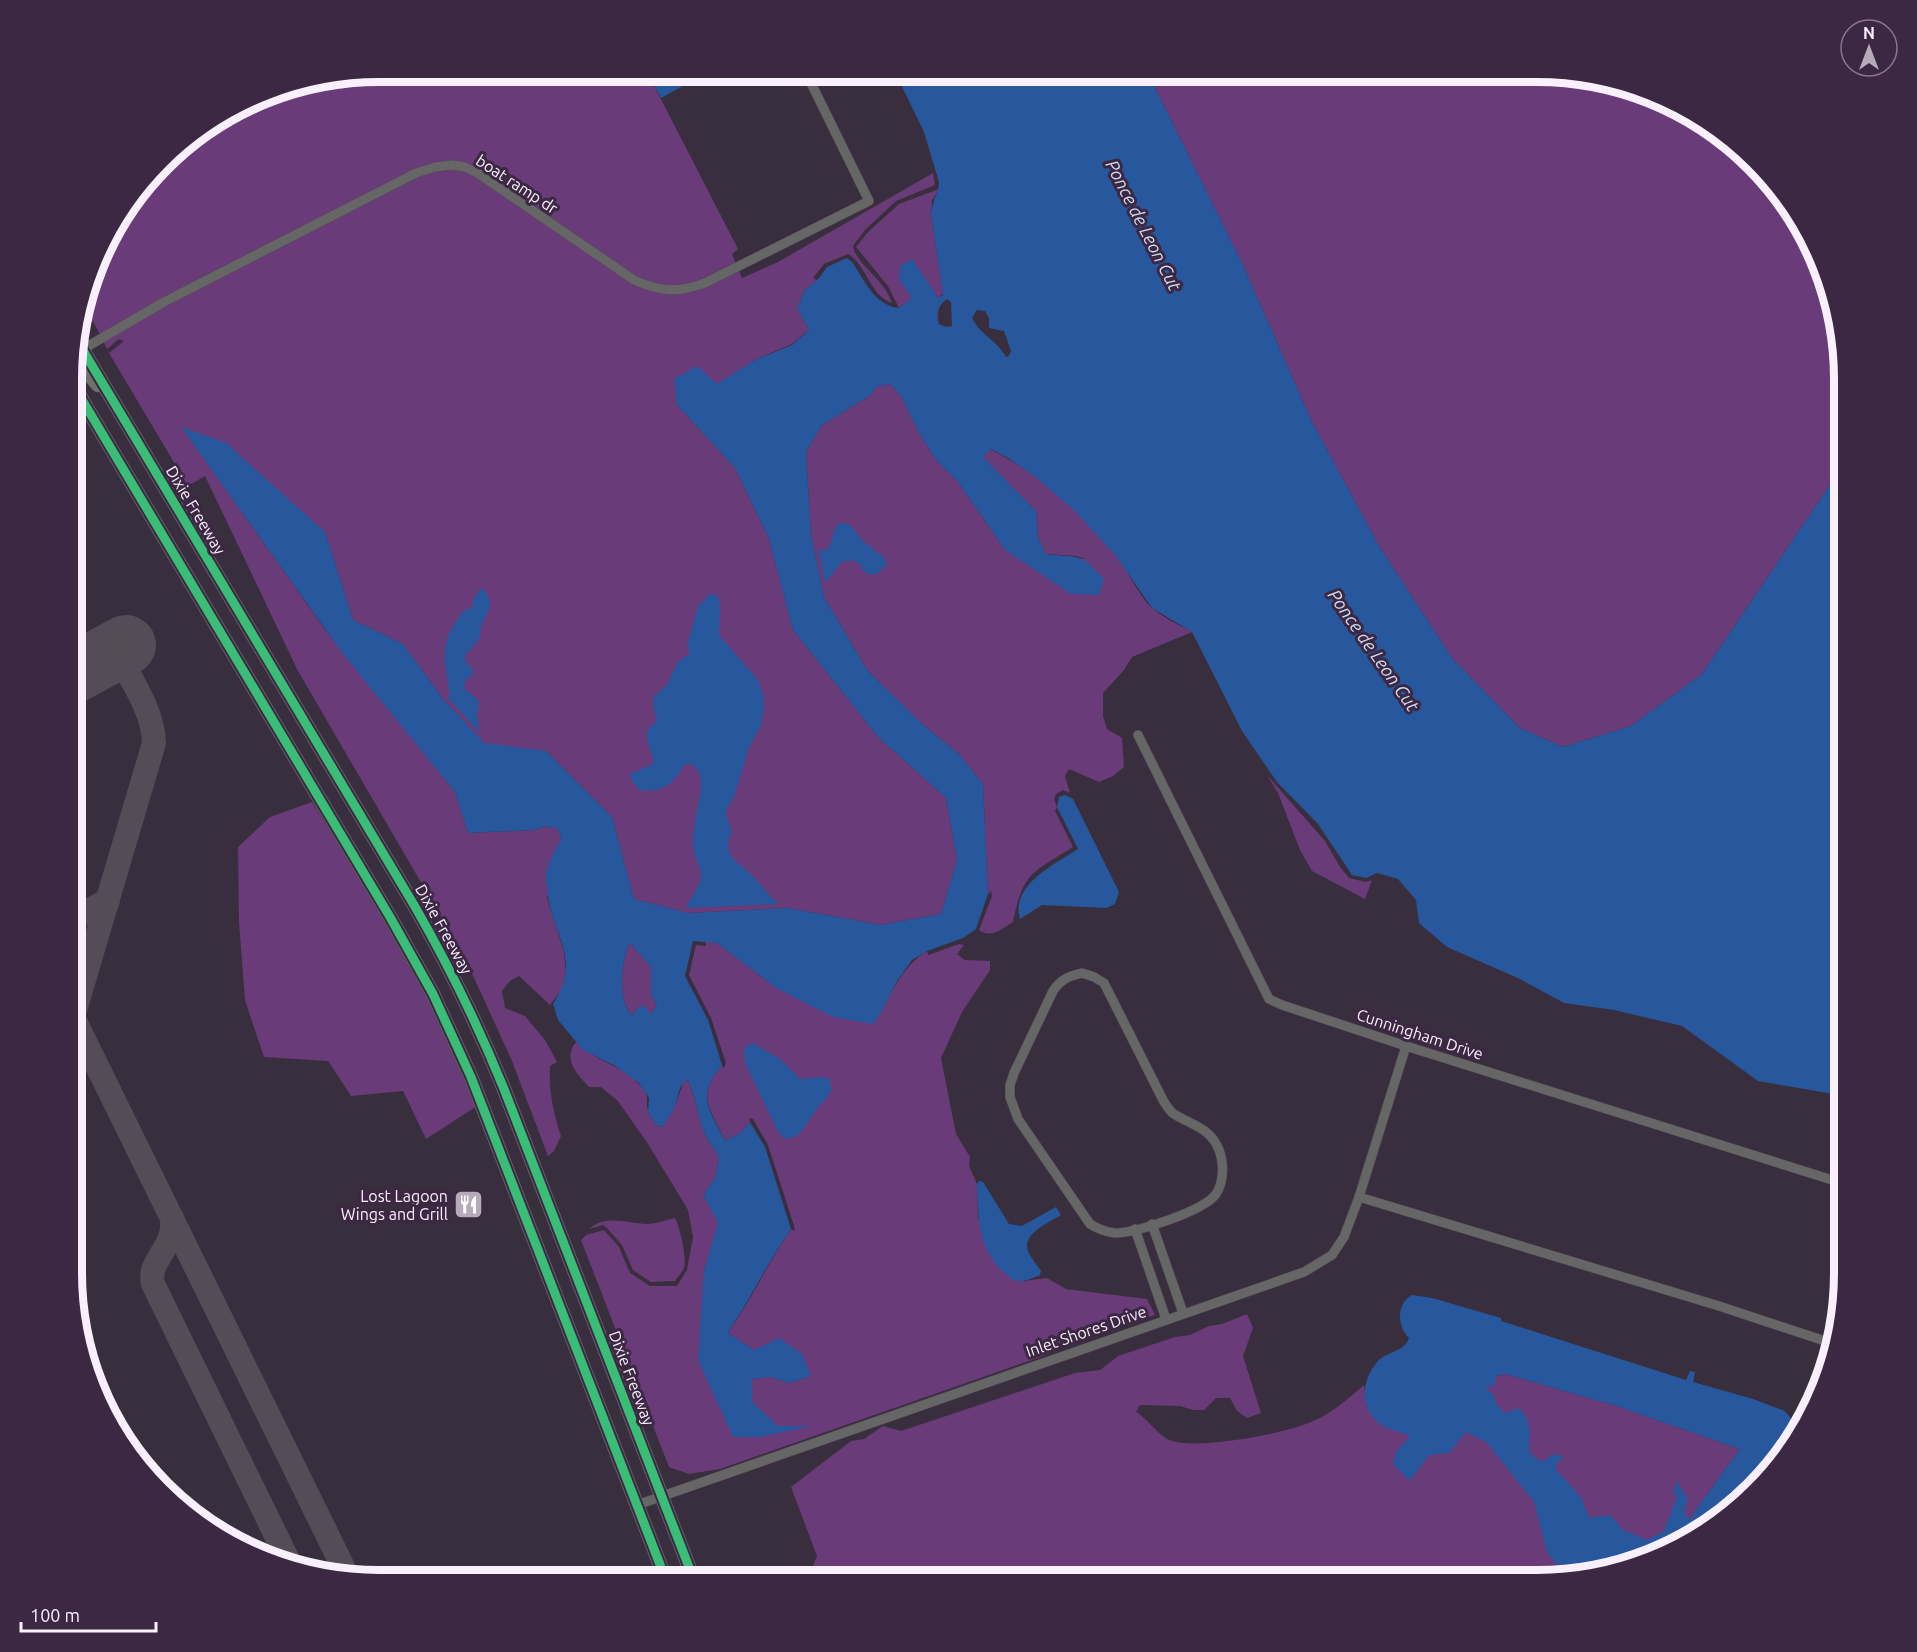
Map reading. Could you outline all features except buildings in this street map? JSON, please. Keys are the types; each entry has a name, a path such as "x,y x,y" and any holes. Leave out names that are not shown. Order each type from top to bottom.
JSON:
{"main road":[{"name":"Dixie Freeway","path":"83,364 85,372 112,399 414,905 452,974 488,1050 508,1100 690,1570"},
{"path":"82,400 384,907 433,994 471,1077 662,1570"}],"street":[{"name":"boat ramp dr","path":"85,344 370,195 416,173 452,165 465,167 479,174 634,280 650,287 676,291 705,283 869,201 811,83"},
{"name":"Cunningham Drive","path":"1138,735 1269,999 1406,1046 1834,1181"},
{"path":"1082,973 1094,976 1104,983 1162,1100 1172,1113 1212,1136 1223,1165 1222,1180 1216,1193 1207,1202 1193,1211 1135,1229 1116,1233 1106,1232 1090,1224 1018,1119 1010,1096 1010,1085 1014,1073 1053,991 1059,982 1082,973"},
{"name":"Inlet Shores Drive","path":"637,1505 1304,1272 1332,1255 1344,1237 1359,1197 1406,1046"},
{"path":"1359,1197 1719,1306 1826,1341"},
{"path":"1152,1224 1183,1313"},
{"path":"1135,1229 1166,1319"}],"shaded area":[{"path":"380,82 652,82 738,249 732,254 742,278 778,262 933,173 935,185 896,201 865,230 853,246 862,263 885,289 892,303 879,294 860,265 848,254 824,264 813,278 817,280 805,290 797,308 809,330 792,344 753,361 717,385 677,405 735,468 769,539 793,630 878,737 946,798 957,860 941,914 880,925 788,908 688,913 634,899 612,817 546,751 484,744 443,699 403,644 353,620 325,532 182,428 327,632 455,792 468,833 535,830 545,826 558,829 561,839 547,898 564,951 566,973 562,989 550,1005 519,976 510,981 502,991 505,1008 525,1016 545,1040 557,1062 550,1066 550,1085 561,1136 554,1151 548,1156 512,1061 465,958 298,671 205,476 188,486 109,353 124,341 119,339 107,349 89,317 98,284 113,248 122,231 156,184 184,156 231,122 284,98 322,88"},
{"path":"1152,82 1537,82 1595,88 1633,98 1686,122 1733,156 1773,199 1804,248 1819,284 1832,341 1834,479 1702,674 1631,726 1563,747 1520,728 1452,658 1379,546 1312,422 1242,263"},
{"path":"939,189 932,201 931,214 943,294 938,298 932,289 899,308 888,286 856,247 867,233 899,204"},
{"path":"890,384 901,396 919,433 937,461 958,482 1005,550 1085,559 1076,556 1045,554 1038,536 1036,511 983,457 990,449 1025,470 1059,495 1103,539 1152,608 1192,632 1132,657 1124,670 1103,693 1103,716 1107,729 1122,738 1124,767 1113,776 1099,782 1069,769 1065,776 1070,793 1063,790 1056,794 1054,799 1057,807 1055,811 1073,847 1031,876 1021,893 1013,922 988,934 979,930 992,896 991,891 988,894 983,784 959,754 923,725 867,670 824,597 811,535 806,452 822,425 871,395 876,387"},
{"path":"1267,775 1325,841 1349,878 1366,882 1372,880 1365,899 1312,871 1300,850 1278,793"},
{"path":"312,802 393,931 429,996 477,1106 426,1139 403,1091 351,1096 328,1061 264,1057 245,1000 239,922 238,847 270,817"},
{"path":"705,941 717,943 776,988 881,1013 905,971 927,951 928,955 959,944 964,945 957,954 965,960 990,961 990,970 962,1012 941,1058 956,1134 970,1157 969,1166 977,1184 978,1218 1024,1281 1047,1278 1066,1289 1147,1299 1155,1315 1083,1338 1043,1356 720,1469 689,1474 669,1467 581,1240 586,1235 604,1230 619,1247 630,1273 650,1286 677,1286 687,1270 693,1237 688,1210 648,1144 618,1101 601,1087 589,1087 576,1072 570,1054 576,1042 590,1053 632,1077 639,1084 647,1096 649,1113 656,1125 663,1127 675,1106 685,1078 694,1096 704,1132 719,1157 715,1178 703,1195 719,1222 704,1271 733,1437 808,1426 777,1426 752,1402 752,1379 770,1377 789,1383 811,1376 754,1350 728,1333 791,1229 794,1231 795,1229 768,1145 753,1119 749,1118 750,1122 740,1133 725,1141 708,1102 709,1085 722,1065 724,1068 726,1063 711,1018 689,975 696,945 706,946"},
{"path":"630,943 651,967 651,995 657,1005 651,1014 640,1006 632,1015 624,1001 622,980 624,959"},
{"path":"675,1218 685,1263 675,1281 651,1282 633,1270 622,1245 606,1227 603,1225 589,1229 595,1224 609,1221 646,1224"},
{"path":"1247,1314 1253,1328 1243,1356 1261,1413 1247,1418 1237,1411 1230,1398 1216,1398 1204,1410 1193,1410 1180,1406 1140,1405 1136,1412 1170,1440 1205,1443 1264,1435 1299,1427 1339,1406 1364,1385 1367,1408 1505,1374 1613,1405 1740,1449 1694,1512 1691,1526 1669,1539 1633,1554 1576,1567 1537,1570 813,1570 817,1556 791,1487 851,1441 864,1439 883,1426 901,1431 1075,1373 1100,1370 1118,1356 1175,1337 1190,1335 1209,1326 1222,1324"}],"water":[{"path":"652,82 690,82 661,98"},
{"name":"Ponce de Leon Cut","path":"900,82 1152,82 1242,263 1312,422 1379,546 1452,658 1520,728 1563,747 1631,726 1702,674 1834,479 1834,1094 1758,1081 1682,1026 1614,1010 1564,1003 1520,979 1447,947 1419,923 1416,900 1398,879 1377,873 1366,878 1352,875 1318,824 1277,782 1242,731 1192,632 1152,608 1115,555 1075,511 1034,476 1008,458 991,449 983,457 1036,511 1038,536 1045,554 1084,560 1104,579 1099,595 1071,594 1005,550 958,482 937,461 919,433 901,396 890,384 876,387 871,395 822,425 806,452 811,535 824,597 867,670 923,725 959,754 983,784 988,894 976,929 963,938 927,951 912,960 897,981 873,1024 833,1017 776,988 717,943 693,941 685,976 708,1020 722,1065 709,1085 707,1094 710,1111 725,1141 740,1133 750,1122 765,1147 791,1229 728,1333 754,1350 779,1338 802,1354 811,1376 789,1383 770,1377 752,1379 752,1402 778,1426 812,1426 760,1437 733,1437 698,1360 704,1271 718,1222 703,1195 715,1178 719,1157 704,1132 692,1090 686,1079 680,1088 675,1107 663,1127 656,1125 648,1112 649,1098 639,1083 615,1066 583,1050 558,1020 553,1004 562,987 566,972 566,958 549,904 546,877 550,860 561,839 558,829 545,826 535,830 468,833 455,792 343,654 181,427 226,443 325,532 353,620 403,644 443,699 484,743 546,751 612,817 634,899 688,913 788,908 880,925 941,914 957,860 946,798 878,737 793,630 769,539 735,468 677,405 674,379 697,366 717,384 753,361 792,345 809,330 797,308 805,290 819,278 827,267 847,258 871,291 890,306 899,308 912,298 899,279 900,266 912,259 938,298 943,295 931,214 939,182 924,132","holes":["947,299 951,302 952,326 946,327 939,324 938,313","977,310 985,311 989,318 989,328 1004,331 1011,351 1009,356 1006,357 975,324 972,318","630,943 651,967 651,995 657,1005 651,1014 644,1006 640,1006 632,1015 624,1001 622,991 624,959"]},
{"path":"839,523 849,524 863,541 884,558 887,563 883,569 873,574 866,573 860,565 850,560 842,562 825,583 818,550 826,550 829,547"},
{"path":"482,587 489,598 490,607 481,626 480,638 465,656 465,661 473,670 473,674 465,681 464,688 479,701 477,716 480,733 447,697 450,695 445,647 451,629 463,611 472,608 474,598"},
{"path":"711,593 719,598 719,635 758,680 764,708 761,725 749,748 734,797 727,808 726,815 732,832 729,851 731,856 779,904 686,908 701,879 693,847 701,783 699,774 692,764 684,765 666,786 648,791 640,790 632,781 630,774 653,764 647,732 657,720 653,697 667,685 677,663 690,653 687,645 698,606"},
{"path":"1065,795 1073,799 1119,892 1115,904 1106,908 1042,905 1020,919 1019,907 1028,886 1047,869 1078,849 1057,807 1059,797"},
{"path":"753,1043 781,1060 800,1079 823,1077 830,1080 829,1096 796,1136 785,1139 778,1132 745,1063 746,1046"},
{"path":"979,1181 983,1182 1009,1224 1022,1226 1056,1207 1061,1215 1032,1234 1027,1245 1029,1254 1041,1271 1040,1275 1026,1280 1014,1280 997,1265 990,1255 979,1221 977,1184"},
{"path":"1412,1295 1432,1298 1501,1318 1501,1321 1686,1380 1690,1371 1695,1372 1693,1382 1753,1399 1785,1411 1794,1422 1761,1468 1733,1496 1686,1530 1633,1554 1595,1564 1573,1567 1556,1564 1547,1552 1534,1502 1486,1442 1466,1432 1449,1453 1429,1455 1410,1481 1393,1464 1396,1452 1410,1436 1387,1428 1373,1417 1368,1410 1365,1386 1377,1362 1407,1343 1409,1338 1400,1321 1403,1304","holes":["1505,1374 1613,1405 1740,1449 1694,1512 1692,1519 1685,1516 1688,1499 1676,1481 1673,1493 1677,1496 1664,1531 1647,1540 1623,1530 1610,1515 1589,1518 1581,1497 1556,1470 1557,1461 1563,1460 1561,1455 1550,1455 1546,1461 1536,1459 1529,1451 1529,1428 1523,1413 1519,1408 1505,1413 1496,1404 1493,1394 1486,1389 1488,1386 1494,1386 1496,1376"]}],"taxiway":[{"path":"82,987 154,743 150,719 116,651"},
{"path":"82,914 108,900"},
{"path":"82,1035 343,1567"},
{"path":"172,1218 170,1238 154,1268 153,1284 285,1554"}],"runway":[{"path":"82,669 126,645"}],"cycle path":[{"path":"84,352 414,905 462,995 504,1089 690,1570"},
{"path":"82,400 390,917 433,994 471,1077 662,1570"}],"place":[{"name":"Lost Lagoon Wings and Grill","path":"469,1205"}]}
